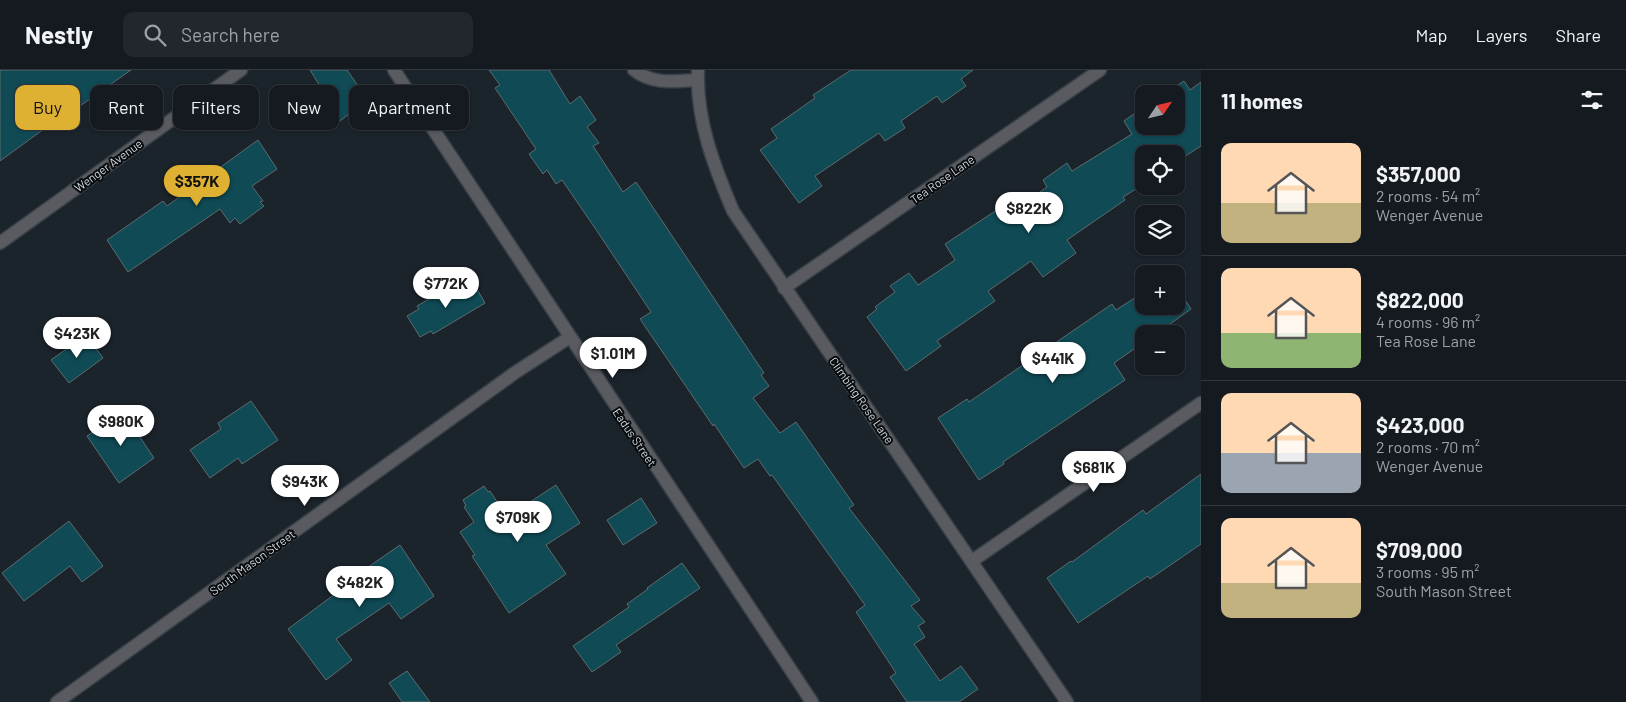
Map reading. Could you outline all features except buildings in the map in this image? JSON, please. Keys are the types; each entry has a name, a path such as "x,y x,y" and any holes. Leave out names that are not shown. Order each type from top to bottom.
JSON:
{"street":[{"name":"Wenger Avenue","path":"0,243 241,70"},
{"name":"Eadus Street","path":"394,70 811,702"},
{"path":"634,70 660,81 698,75"},
{"name":"Tea Rose Lane","path":"784,288 1100,70"},
{"name":"Climbing Rose Lane","path":"698,75 702,120 714,167 733,211 1067,702"},
{"name":"South Mason Street","path":"57,702 516,372 570,337"},
{"path":"972,561 1201,403"}]}
